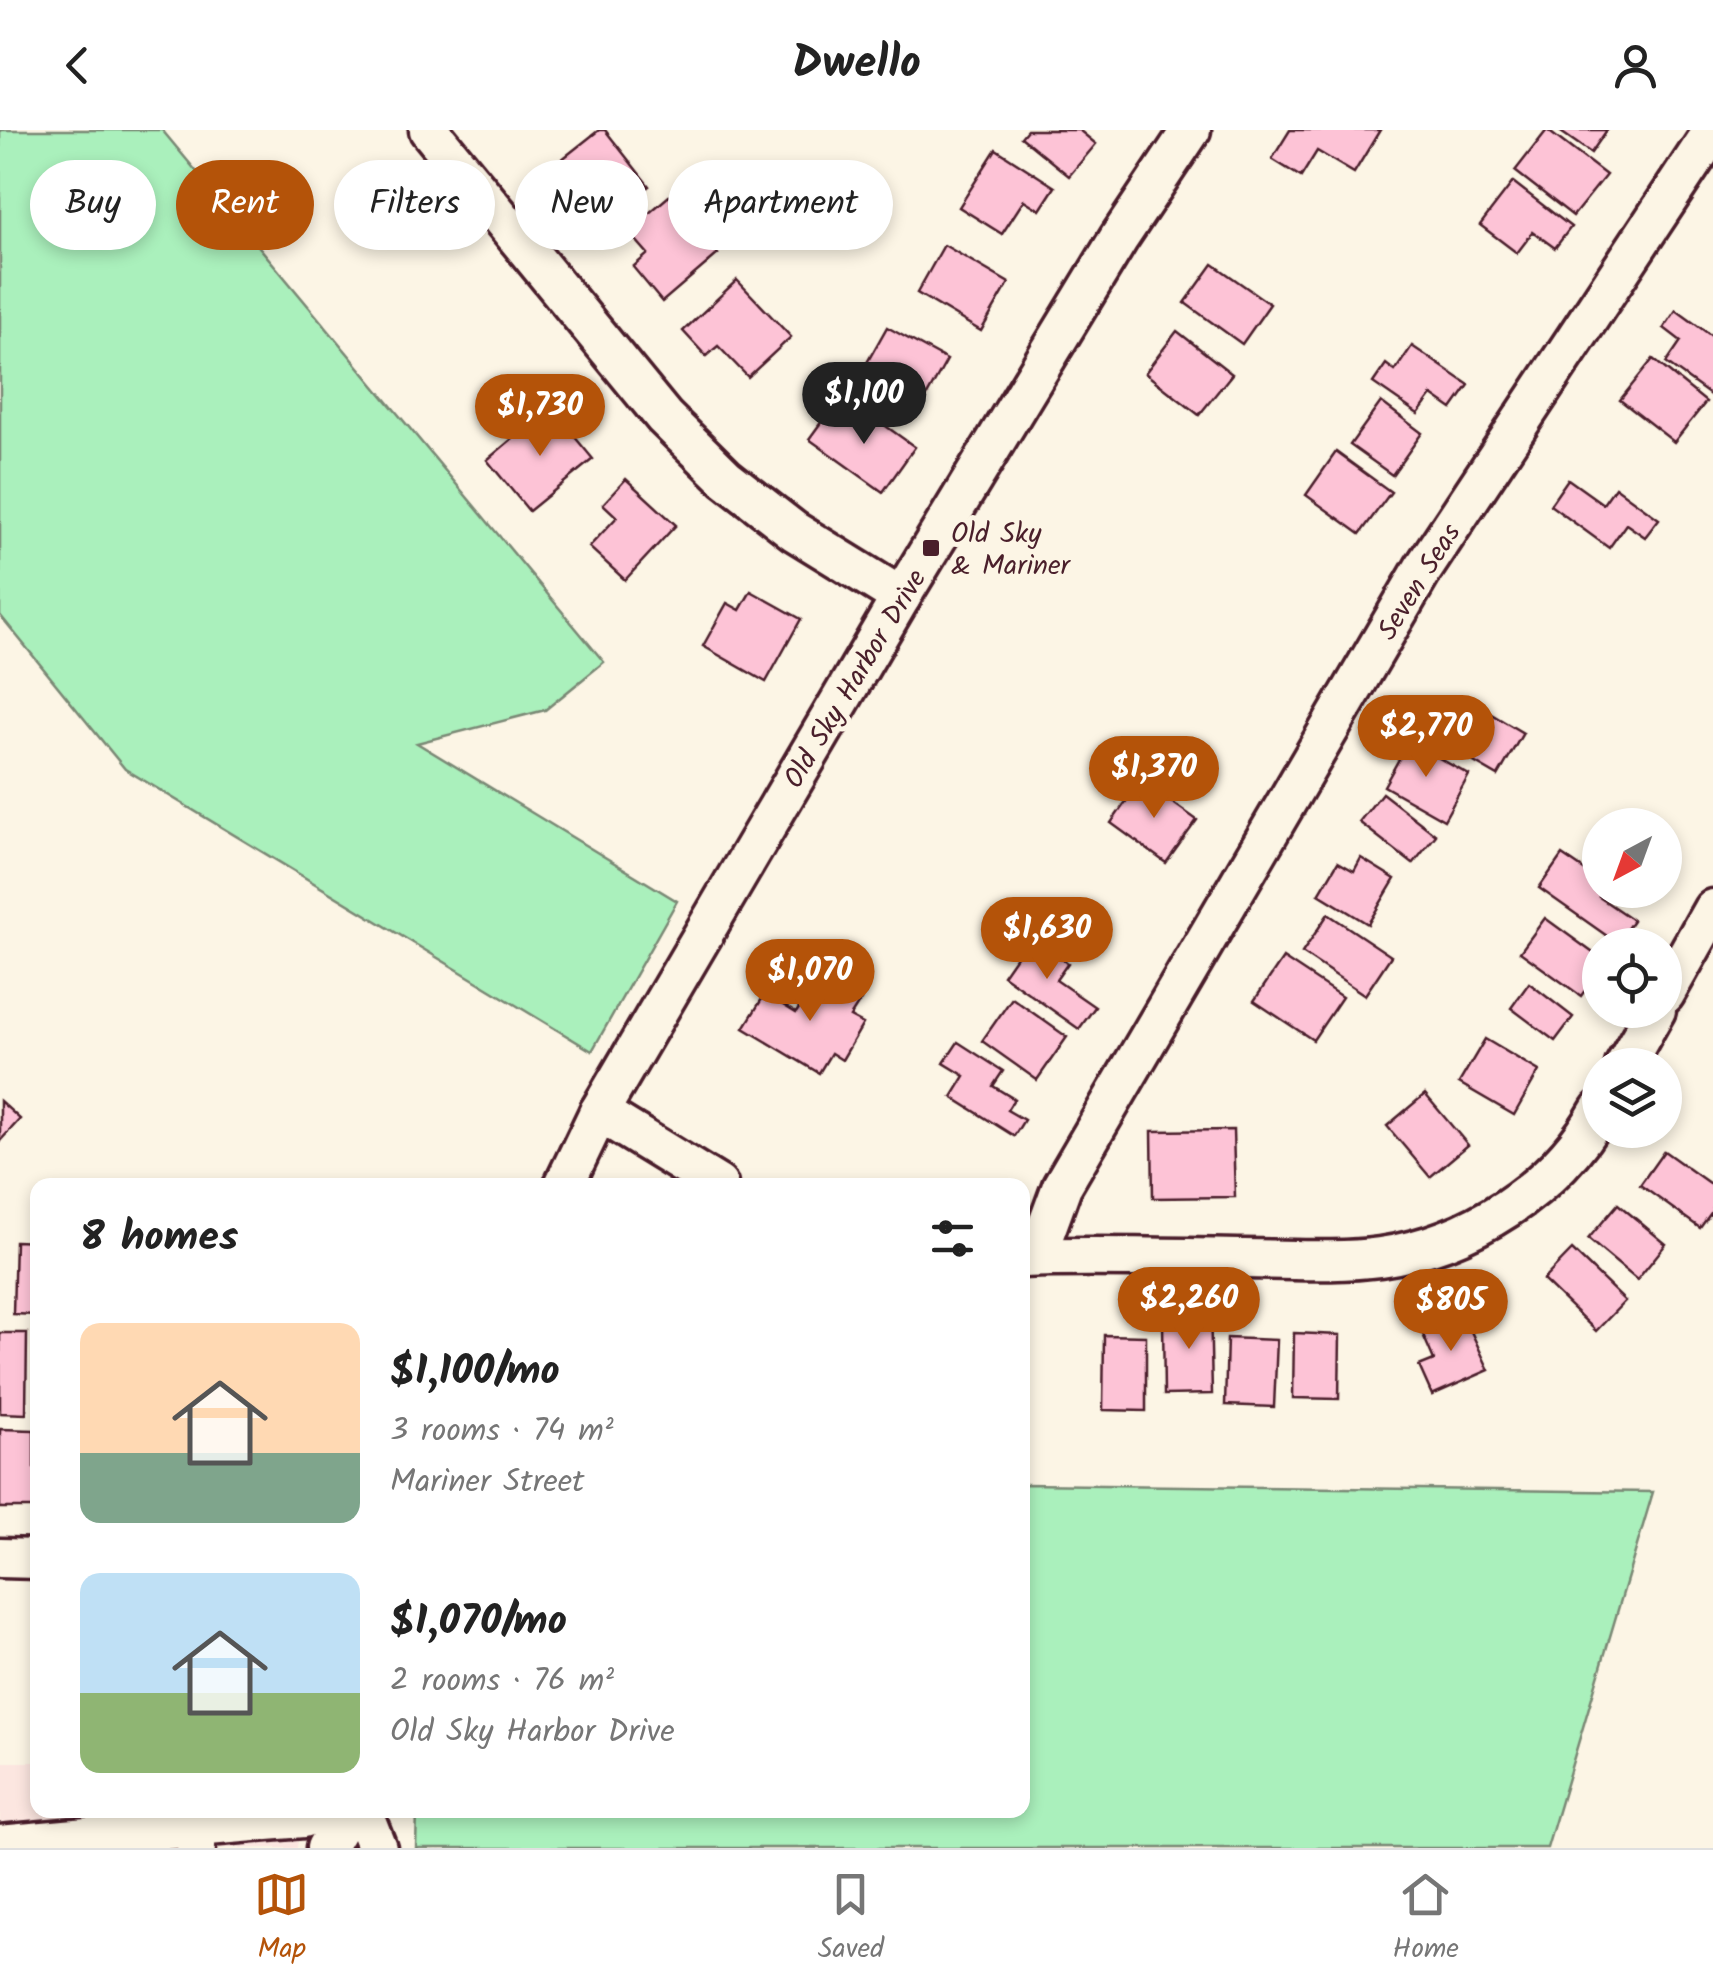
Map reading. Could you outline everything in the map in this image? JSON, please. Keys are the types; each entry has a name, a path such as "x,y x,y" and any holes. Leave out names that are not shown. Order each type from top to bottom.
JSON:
{"street":[{"path":"429,130 676,429 726,478 794,531 901,597"},
{"name":"Old Sky Harbor Drive","path":"567,1178 599,1112 901,597 1119,238 1192,130"},
{"name":"Seven Seas","path":"1030,1255 1062,1186 1423,569 1713,131"},
{"path":"1682,964 1713,908"},
{"path":"599,1112 707,1178"},
{"path":"1030,1257 1348,1260 1413,1250 1474,1227 1529,1192 1582,1136"},
{"path":"0,1558 30,1559"},
{"path":"0,1845 196,1837 303,1818"},
{"path":"326,1848 343,1818"},
{"path":"365,1818 376,1848"}],"shaded area":[{"path":"0,1762 30,1762 30,1818 300,1818 297,1848 0,1848"}],"green space":[{"path":"0,130 162,130 187,160 176,160 176,250 262,250 604,662 545,710 417,743 677,901 592,1051 125,769 0,615"},
{"path":"1030,1484 1653,1492 1547,1848 416,1848 417,1818 1030,1818"}],"building":[{"path":"599,130 605,130 629,160 561,160"},
{"path":"1027,130 1079,130 1096,144 1069,176 1021,137"},
{"path":"1290,130 1380,130 1354,173 1317,151 1301,177 1272,159"},
{"path":"1547,130 1606,175 1573,216 1515,171"},
{"path":"1558,130 1607,130 1591,153"},
{"path":"996,149 1055,187 1040,210 1024,200 1002,234 959,207"},
{"path":"1513,182 1571,227 1555,248 1533,232 1517,253 1480,225"},
{"path":"668,197 668,250 715,250 718,254 662,302 633,267 648,254 645,250 648,250 648,214"},
{"path":"944,245 1009,283 981,331 917,293"},
{"path":"1213,264 1270,304 1242,344 1185,303"},
{"path":"737,280 791,337 748,377 718,346 706,356 683,331"},
{"path":"1676,310 1713,337 1713,397 1666,363 1681,341 1664,328"},
{"path":"887,327 947,360 924,401 864,368"},
{"path":"1177,331 1232,374 1199,415 1145,373"},
{"path":"1412,346 1469,385 1452,409 1432,395 1418,414 1373,383 1386,364 1395,371"},
{"path":"1653,359 1706,402 1674,442 1620,400"},
{"path":"1381,402 1422,433 1392,475 1350,445"},
{"path":"550,407 593,459 529,511 487,460"},
{"path":"862,409 915,447 883,492 809,439 830,410 851,425"},
{"path":"1336,452 1391,492 1360,534 1306,495"},
{"path":"626,479 676,525 625,580 589,547 617,517 603,504"},
{"path":"1568,479 1603,504 1615,487 1659,519 1645,537 1626,524 1609,548 1550,505"},
{"path":"751,591 801,619 766,682 703,646 727,603 740,610"},
{"path":"1430,707 1468,729 1481,708 1523,733 1498,776 1417,729"},
{"path":"1409,741 1469,775 1444,820 1384,786"},
{"path":"1141,780 1197,820 1166,863 1111,823"},
{"path":"1382,793 1436,835 1413,864 1359,822"},
{"path":"1562,855 1582,869 1582,908 1615,908 1633,920 1627,928 1596,928 1539,888"},
{"path":"1361,858 1395,879 1368,924 1319,894 1338,862 1354,871"},
{"path":"1328,914 1391,956 1365,995 1302,953"},
{"path":"1545,918 1582,945 1581,996 1520,952"},
{"path":"1030,936 1068,963 1056,980 1095,1007 1079,1029 1003,975"},
{"path":"1283,958 1342,997 1313,1040 1254,1001"},
{"path":"820,974 861,1000 850,1017 863,1024 842,1060 831,1053 819,1073 744,1028 765,994 796,1013"},
{"path":"1529,983 1573,1017 1555,1041 1511,1008"},
{"path":"1012,998 1067,1037 1037,1080 982,1041"},
{"path":"1485,1039 1539,1071 1514,1115 1459,1083"},
{"path":"958,1042 1003,1071 993,1086 1014,1099 1007,1110 1024,1120 1014,1136 952,1097 965,1076 944,1063"},
{"path":"1425,1094 1468,1145 1430,1177 1387,1126"},
{"path":"0,1101 20,1119 0,1141"},
{"path":"1233,1130 1235,1197 1153,1198 1152,1131"},
{"path":"1664,1151 1713,1186 1713,1210 1700,1228 1640,1185"},
{"path":"1618,1204 1666,1244 1637,1280 1588,1239"},
{"path":"15,1241 30,1242 30,1315 13,1314"},
{"path":"1572,1250 1625,1301 1596,1331 1543,1280"},
{"path":"1185,1301 1210,1301 1212,1394 1164,1395 1163,1320 1185,1320"},
{"path":"1462,1312 1489,1370 1432,1395 1419,1366 1434,1360 1421,1330"},
{"path":"0,1333 27,1333 26,1414 0,1413"},
{"path":"1294,1333 1340,1335 1339,1399 1293,1398"},
{"path":"1104,1335 1146,1336 1146,1411 1103,1410"},
{"path":"1227,1338 1277,1340 1274,1407 1225,1405"},
{"path":"0,1429 30,1430 30,1508 0,1508"}],"place":[{"name":"Old Sky & Mariner","path":"931,548"}]}
